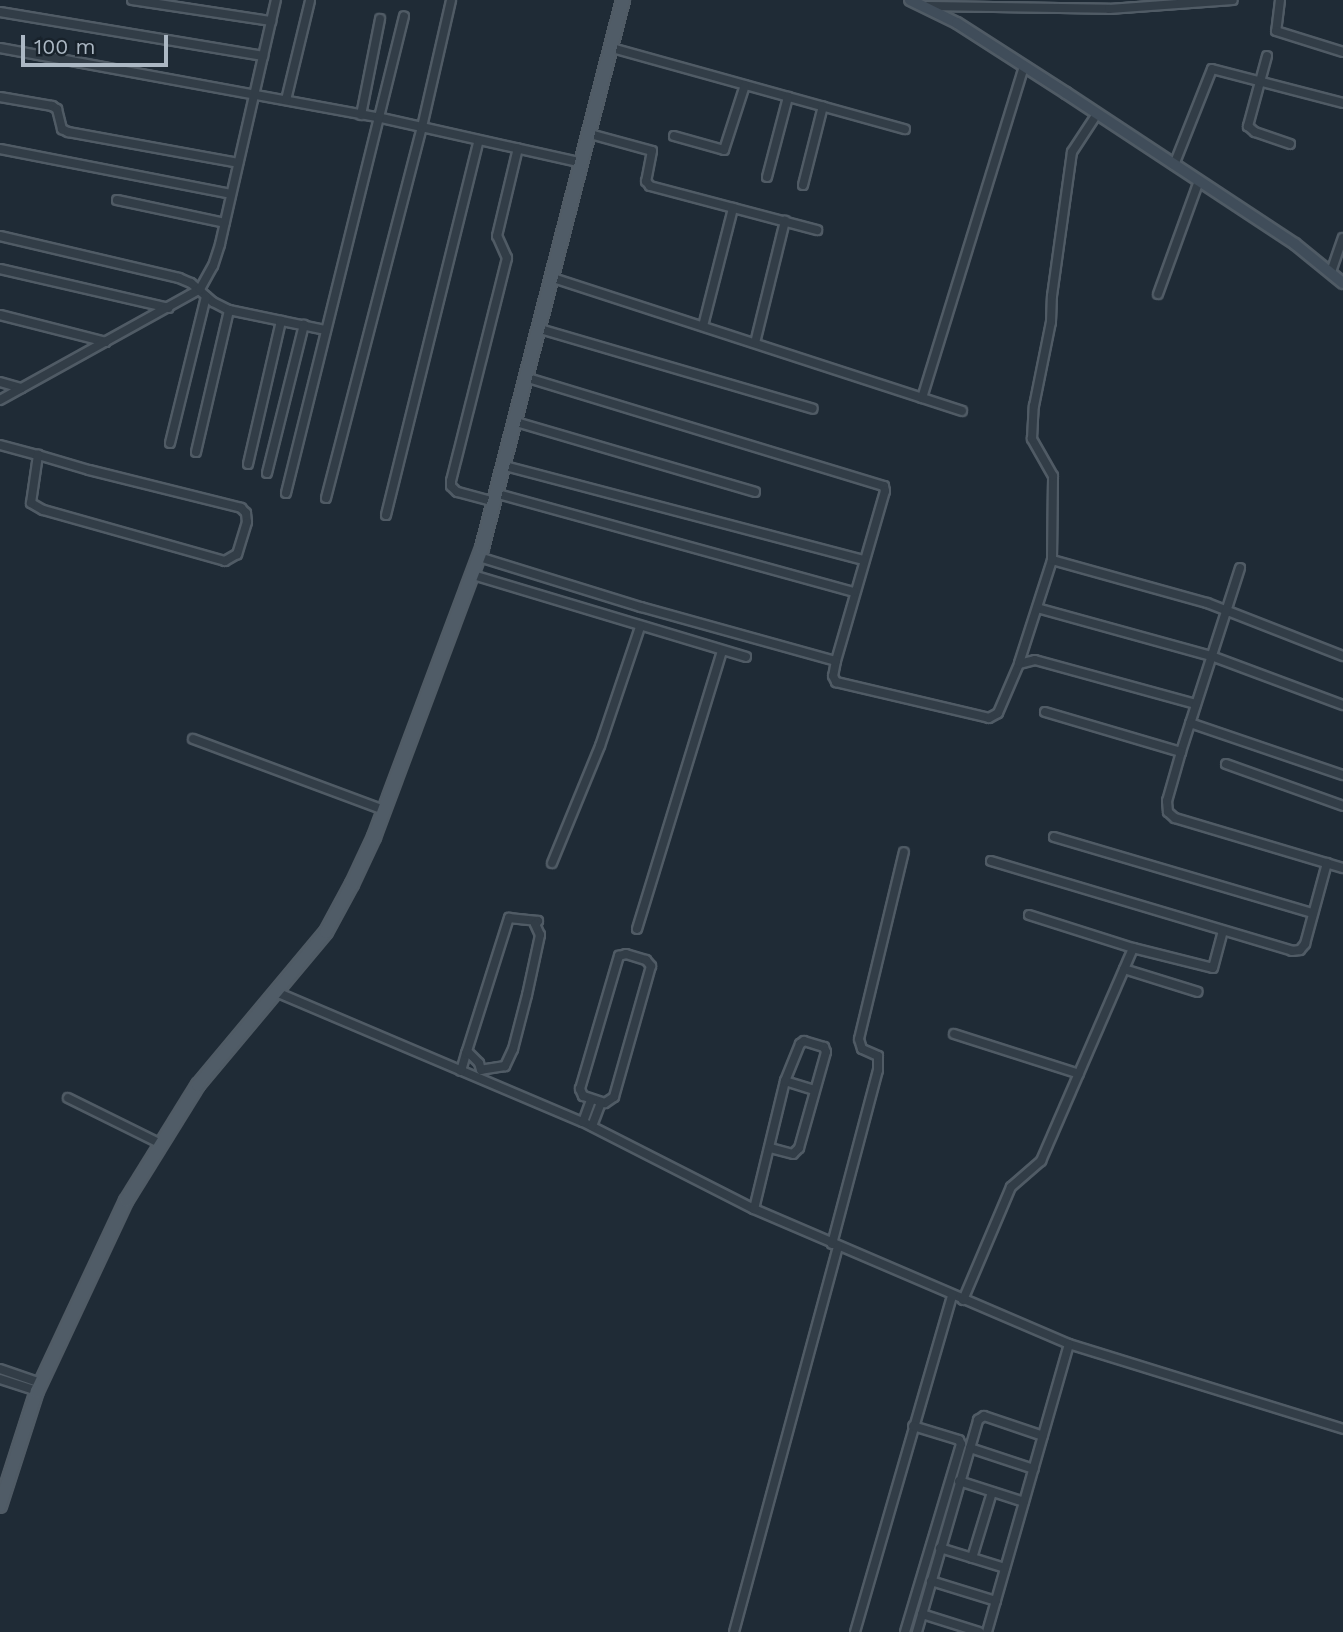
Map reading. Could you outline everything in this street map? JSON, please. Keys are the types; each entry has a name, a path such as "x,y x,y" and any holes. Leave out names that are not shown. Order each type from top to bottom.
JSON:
{"main road":[{"path":"0,1506 39,1387 91,1269 159,1143 198,1085 326,932 352,884 384,810 480,557 623,0"},
{"path":"910,0 928,6 1024,66 1295,244 1343,283"}],"street":[{"path":"132,0 271,21"},
{"path":"170,443 203,293 225,223 276,0"},
{"path":"326,498 422,127 451,0"},
{"path":"928,6 1061,4 1164,7 1233,0"},
{"path":"1280,0 1276,32 1343,52"},
{"path":"286,100 310,1"},
{"path":"0,12 263,55"},
{"path":"286,492 404,16"},
{"path":"361,115 380,19"},
{"path":"0,48 377,117 583,163"},
{"path":"612,48 905,129"},
{"path":"1267,56 1248,126 1255,132 1290,144"},
{"path":"922,398 1024,66"},
{"path":"1174,165 1212,69 1343,103"},
{"path":"674,136 724,150 745,85"},
{"path":"0,97 52,106 57,110 62,129 68,131 239,163"},
{"path":"767,177 788,97"},
{"path":"803,185 823,106"},
{"path":"528,378 879,482 885,491 854,592 833,676 836,681 989,718 998,713 1019,664 1052,560 1053,476 1032,439 1034,406 1051,322 1052,296 1072,152 1097,114"},
{"path":"590,134 652,151 646,181 650,186 817,230"},
{"path":"386,515 479,140"},
{"path":"518,148 497,236 508,258 451,486 457,492 497,498 854,592"},
{"path":"0,149 231,194"},
{"path":"1158,294 1199,181"},
{"path":"117,200 225,223"},
{"path":"703,326 733,208"},
{"path":"755,343 785,221"},
{"path":"0,236 146,269 191,283 229,310 326,330"},
{"path":"1331,272 1343,238"},
{"path":"0,269 169,308"},
{"path":"553,278 962,411"},
{"path":"0,400 169,308 203,293"},
{"path":"196,452 229,310"},
{"path":"0,315 106,342"},
{"path":"248,464 281,321"},
{"path":"267,473 304,325"},
{"path":"540,329 813,409"},
{"path":"0,383 21,388"},
{"path":"516,422 755,492"},
{"path":"0,445 38,454 241,508 246,513 247,522 237,554 225,561 43,510 31,503 38,454"},
{"path":"505,466 864,560"},
{"path":"480,557 641,607 836,661"},
{"path":"1052,560 1163,590 1343,656"},
{"path":"1240,568 1181,752 1167,801 1168,812 1175,818 1343,868"},
{"path":"473,575 746,657"},
{"path":"1037,608 1211,656 1343,705"},
{"path":"552,863 600,746 640,627"},
{"path":"637,929 722,650"},
{"path":"1019,664 1035,660 1196,704"},
{"path":"1045,712 1181,752"},
{"path":"1190,723 1343,775"},
{"path":"193,739 384,810"},
{"path":"1226,765 1343,806"},
{"path":"1054,837 1313,913"},
{"path":"734,1632 878,1070 878,1056 862,1049 859,1039 904,852"},
{"path":"992,861 1292,951 1300,950 1304,944 1327,863"},
{"path":"1029,915 1133,948 1213,968 1223,931"},
{"path":"461,1071 467,1051 509,917 538,921 535,924 540,935 527,995 513,1049 505,1066 481,1070 480,1063 467,1051"},
{"path":"963,1300 1011,1187 1041,1161 1133,948"},
{"path":"625,954 646,960 651,966 650,972 614,1097 609,1103 596,1101 583,1097 580,1089 619,957 625,954"},
{"path":"1124,969 1198,992"},
{"path":"276,992 583,1122 754,1209 1069,1344 1343,1429"},
{"path":"954,1034 1079,1074"},
{"path":"754,1209 771,1148 785,1081 800,1044 804,1041 825,1049 796,1152 771,1148"},
{"path":"785,1081 815,1090"},
{"path":"68,1098 159,1143"},
{"path":"583,1122 596,1101"},
{"path":"592,1126 596,1101"},
{"path":"855,1632 952,1295"},
{"path":"987,1632 1069,1344"},
{"path":"0,1369 39,1387"},
{"path":"0,1379 39,1387"},
{"path":"917,1632 978,1420 985,1416 1042,1436"},
{"path":"905,1632 961,1444 959,1440 913,1426"},
{"path":"970,1448 1034,1469"},
{"path":"959,1481 1024,1502"},
{"path":"972,1558 992,1492"},
{"path":"940,1548 1005,1568"},
{"path":"931,1581 996,1601"},
{"path":"922,1614 952,1628 979,1632"}]}
